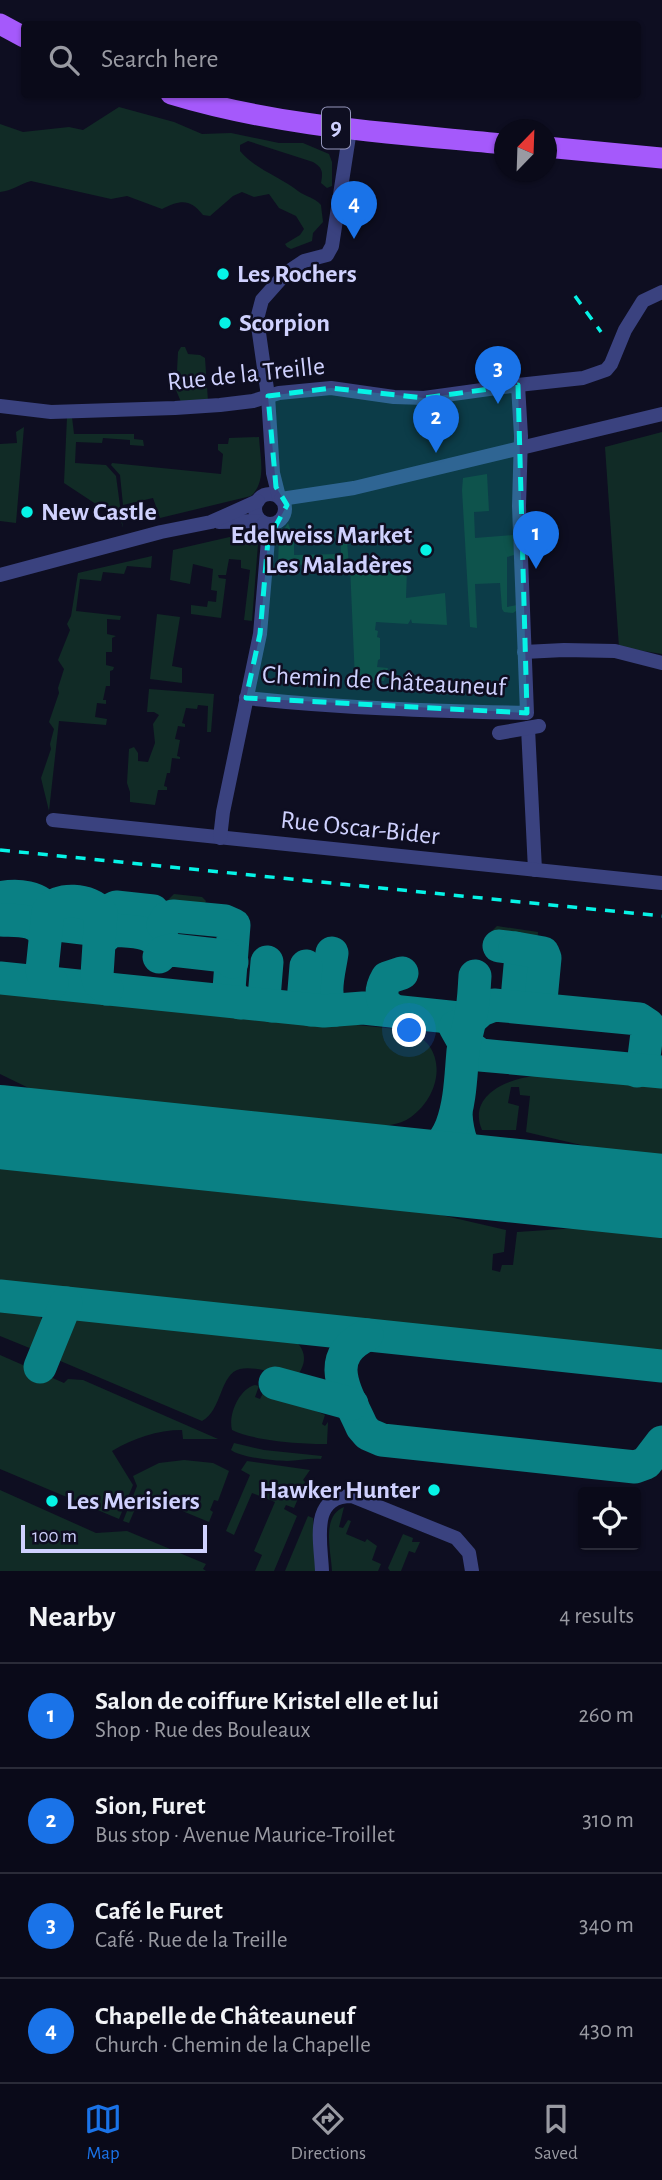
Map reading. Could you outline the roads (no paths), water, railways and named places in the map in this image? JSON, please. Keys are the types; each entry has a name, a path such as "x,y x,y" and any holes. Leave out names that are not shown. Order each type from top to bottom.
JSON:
{"main road":[{"path":"0,24 21,35"},
{"name":"9","path":"186,98 248,114 350,130 494,143"},
{"path":"557,148 662,158"}],"street":[{"path":"220,838 260,634 268,540 275,512 268,396 257,319 262,300 298,264 327,255 332,246 350,130"},
{"name":"Rue de la Treille","path":"0,406 51,412 175,408 231,404 279,393 331,388 394,397 424,398 583,378 606,370 625,330 643,301 662,292"},
{"path":"518,385 524,652"},
{"path":"0,575 161,532 275,512 354,488 662,414"},
{"path":"273,473 256,512 275,512"},
{"path":"211,522 273,495 275,512"},
{"name":"Chemin de Châteauneuf","path":"246,698 299,704 439,712 527,713 524,652 615,651 662,663"},
{"name":"Chemin de Châteauneuf","path":"499,733 534,727 535,870"},
{"name":"Rue Oscar-Bider","path":"53,821 662,883"},
{"path":"323,1571 320,1526 323,1510 337,1498 355,1496 456,1538 469,1553 471,1571"}],"railway":[{"path":"575,296 601,332"},
{"path":"0,850 662,916"}],"place":[{"name":"Chapelle de Châteauneuf","path":"354,239"},
{"name":"Les Rochers","path":"223,274"},
{"name":"Scorpion","path":"225,323"},
{"name":"Café le Furet","path":"498,404"},
{"name":"Sion, Furet","path":"436,453"},
{"name":"New Castle","path":"27,512"},
{"name":"Edelweiss Market Les Maladères","path":"426,550"},
{"name":"Salon de coiffure Kristel elle et lui","path":"536,569"},
{"name":"Hawker Hunter","path":"434,1490"},
{"name":"Les Merisiers","path":"52,1501"}]}
